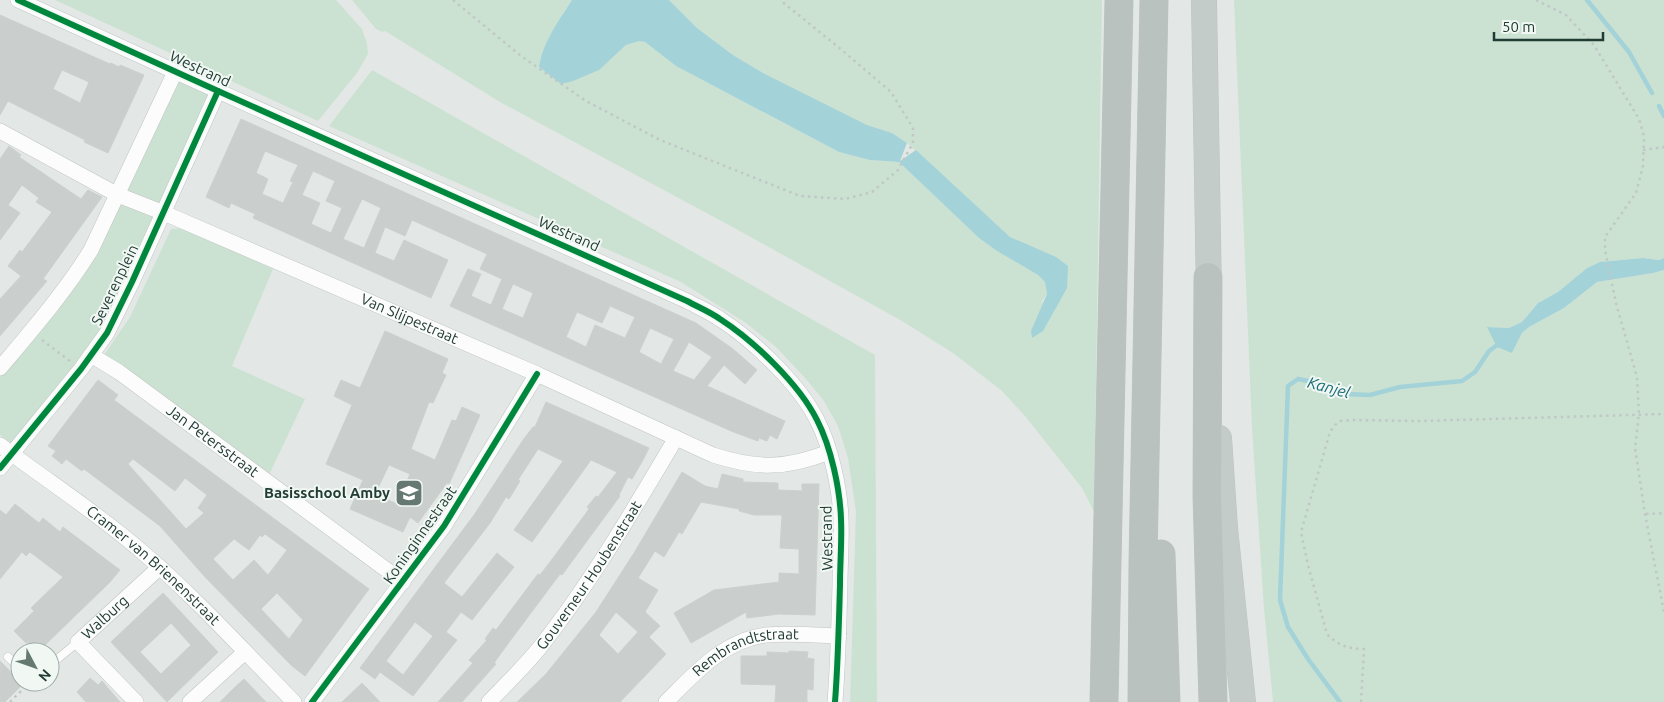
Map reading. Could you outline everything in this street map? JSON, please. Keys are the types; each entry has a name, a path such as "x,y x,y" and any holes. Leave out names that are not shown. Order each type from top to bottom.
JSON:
{"highway":[{"path":"1104,702 1119,0"},
{"path":"1142,702 1154,0"},
{"path":"1204,0 1208,277 1207,496 1213,702"},
{"path":"1208,277 1225,528 1243,702"},
{"path":"1147,351 1160,499 1166,702"}],"street":[{"name":"Westrand","path":"18,0 218,92 644,281 720,318 744,337 799,392 817,420 829,452 837,486 841,518 836,702"},
{"path":"0,368 76,274 91,250 175,72"},
{"name":"Severenplein","path":"0,468 6,449 81,369 107,332 164,213 218,92"},
{"name":"Van Slijpestraat","path":"0,131 118,195 164,213 537,374 713,455 734,462 757,465 789,464 806,461 829,452"},
{"name":"Jan Petersstraat","path":"91,355 119,372 403,582"},
{"name":"Koninginnestraat","path":"312,702 444,526 537,374"},
{"name":"Gouverneur Houbenstraat","path":"489,702 540,647 586,584 676,438"},
{"name":"Cramer van Brienenstraat","path":"6,449 138,548 184,588 294,702"},
{"name":"Walburg","path":"78,642 160,567"},
{"name":"Rembrandtstraat","path":"666,702 703,664 735,644 765,635 839,636"},
{"path":"78,642 136,702"},
{"path":"190,702 245,652"}],"lane":[{"name":"Walburg","path":"60,657 78,642"}],"path":[{"path":"454,0 521,56 586,101 660,140 800,196 845,199 872,192 898,170 913,143 913,128 890,92 844,51 780,0"},
{"path":"1536,0 1566,14 1594,45 1639,119 1644,136 1643,166 1636,193 1605,237 1606,256 1611,282 1637,377 1639,414 1635,448 1645,514 1664,612"},
{"path":"1643,150 1664,147"},
{"path":"31,331 81,369"},
{"path":"1361,702 1364,649 1342,646 1327,634 1301,532 1330,432 1335,425 1340,421 1351,420 1420,421 1664,414"},
{"path":"1645,514 1664,512"},
{"path":"10,702 20,692"}],"green space":[{"path":"55,0 336,0 362,29 367,43 368,54 357,73 318,121"},
{"path":"352,0 572,0 563,13 540,59 539,67 561,84 618,52 626,45 639,41 645,42 676,66 839,152 870,160 899,162 979,238 1038,275 1045,282 1047,294 1041,303 1067,288 1026,245 1010,237 907,143 892,133 867,125 765,74 733,55 697,28 669,0 1102,0 1094,512 1082,488 1025,416 1002,391 953,353 902,321 738,230 500,102 385,31 382,32 376,29"},
{"path":"1234,0 1664,0 1664,258 1659,260 1643,258 1600,262 1587,268 1558,292 1538,303 1522,322 1509,328 1488,327 1512,353 1522,333 1529,327 1564,308 1597,282 1664,270 1664,702 1273,702 1264,609 1252,428"},
{"path":"372,70 875,355 877,702 850,702 856,512 848,458 838,426 824,401 776,347 746,323 681,282 329,126"},
{"path":"177,78 211,94 97,345 13,446 0,435 0,375 62,302"},
{"path":"183,228 273,269 232,366 305,399 268,477 104,355 130,317 171,229"}],"water":[{"path":"572,0 669,0 697,28 733,55 765,74 867,125 892,133 907,143 900,161 916,150 1010,237 1056,257 1068,266 1067,288 1043,331 1032,338 1031,331 1047,294 1045,282 1038,275 979,238 899,162 870,160 839,152 676,66 645,42 639,41 626,45 599,70 561,84 539,67 547,41"},
{"path":"1643,258 1659,260 1664,258 1664,270 1597,282 1564,308 1529,327 1522,333 1512,353 1497,347 1487,327 1509,328 1522,322 1538,303 1558,292 1587,268 1600,262"}],"building":[{"path":"0,15 110,64 119,67 120,65 144,75 108,153 8,101 0,115","holes":["62,70 89,82 80,103 53,89"]},
{"path":"241,119 696,323 733,349 757,370 745,384 724,365 707,386 785,421 777,439 770,435 767,441 759,438 758,441 731,431 450,306 468,269 481,274 471,296 491,305 502,279 480,269 487,254 412,220 405,236 385,227 375,253 394,261 404,240 448,260 431,298 253,218 255,214 231,203 229,208 206,197","holes":["265,151 298,165 290,181 293,182 283,203 262,194 268,179 256,173","313,171 335,181 326,201 342,208 331,233 311,224 320,203 302,195","362,199 381,208 364,248 343,239","513,284 533,293 523,318 502,309","610,306 635,317 625,338 595,325 586,347 566,337 577,312 602,323","650,328 674,339 661,364 639,352","689,342 712,357 694,380 673,371"]},
{"path":"9,146 21,155 19,157 81,199 88,190 102,197 43,279 47,281 0,336 0,299 21,276 8,266 20,250 22,252 52,212 36,202 39,198 22,185 8,205 20,213 0,240 0,159"},
{"path":"385,331 448,359 442,373 446,375 433,403 429,402 411,449 435,460 452,420 456,421 462,407 480,415 449,484 447,483 418,523 410,517 403,532 350,509 363,480 326,464 352,405 334,396 341,380 360,388","holes":["389,465 410,474 397,504 375,494"]},
{"path":"98,380 118,395 114,400 369,589 305,676 292,666 205,577 160,526 84,469 82,471 66,459 62,464 52,456 56,451 48,446","holes":["133,459 175,491 185,478 207,495 198,508 204,513 186,529 128,464","265,534 287,550 268,575 254,560 233,580 213,559 234,539 249,550 260,535 262,537","277,593 303,620 289,639 261,609"]},
{"path":"546,402 649,448 632,479 628,477 620,496 562,575 560,574 510,641 494,663 496,664 462,702 438,702 473,663 469,660 487,640 485,639 493,628 496,630 538,574 540,575 589,509 587,507 596,496 598,497 617,472 591,460 532,542 514,530 563,461 538,449 518,480 520,481 509,499 506,497 490,523 444,583 462,597 497,553 514,567 472,620 461,612 446,632 457,640 413,696 380,672 375,679 360,668 474,515 523,440 535,427","holes":["415,622 433,636 403,675 386,661"]},
{"path":"682,472 705,486 718,489 722,474 743,479 743,482 778,483 778,490 802,491 802,484 819,484 815,615 779,614 747,618 746,612 691,643 674,613 714,590 779,582 779,573 799,574 799,549 780,548 782,515 754,515 739,511 739,509 701,502 682,534 679,532 664,557 655,551 638,578 658,590 645,612 660,626 649,637 666,654 620,702 517,702 546,674 596,612","holes":["616,612 638,632 618,654 599,635"]},
{"path":"15,504 39,523 43,518 60,532 63,527 120,570 48,642 25,642 14,631 34,611 31,608 63,577 30,552 26,556 22,552 0,579 0,510 6,515"},
{"path":"163,593 218,652 167,702 111,642","holes":["171,623 191,645 161,674 140,652"]},
{"path":"789,651 808,652 807,658 814,659 813,690 807,689 807,702 775,702 776,685 741,684 741,656 767,656 767,652 789,653"},
{"path":"0,661 10,671 10,692 15,692 5,702 0,702"},
{"path":"90,678 98,685 102,681 120,702 86,702 77,692"},
{"path":"244,679 266,702 220,702 233,689"},
{"path":"362,683 380,702 342,702"}],"waterway":[{"path":"1587,0 1629,52 1652,93"},
{"path":"1659,106 1664,116"},
{"name":"Kanjel","path":"1340,702 1308,659 1288,627 1280,600 1288,386 1298,379 1318,383 1345,394 1370,395 1400,387 1462,381 1475,372 1489,351 1500,343"}],"cycle path":[{"path":"18,0 687,301 716,316 761,351 775,364 809,406 827,443 834,468 839,495 841,527 835,702"},
{"path":"0,468 81,369 107,333 218,91"},
{"path":"312,702 444,526 537,374"}],"place":[{"name":"Basisschool Amby","path":"409,493"}]}
